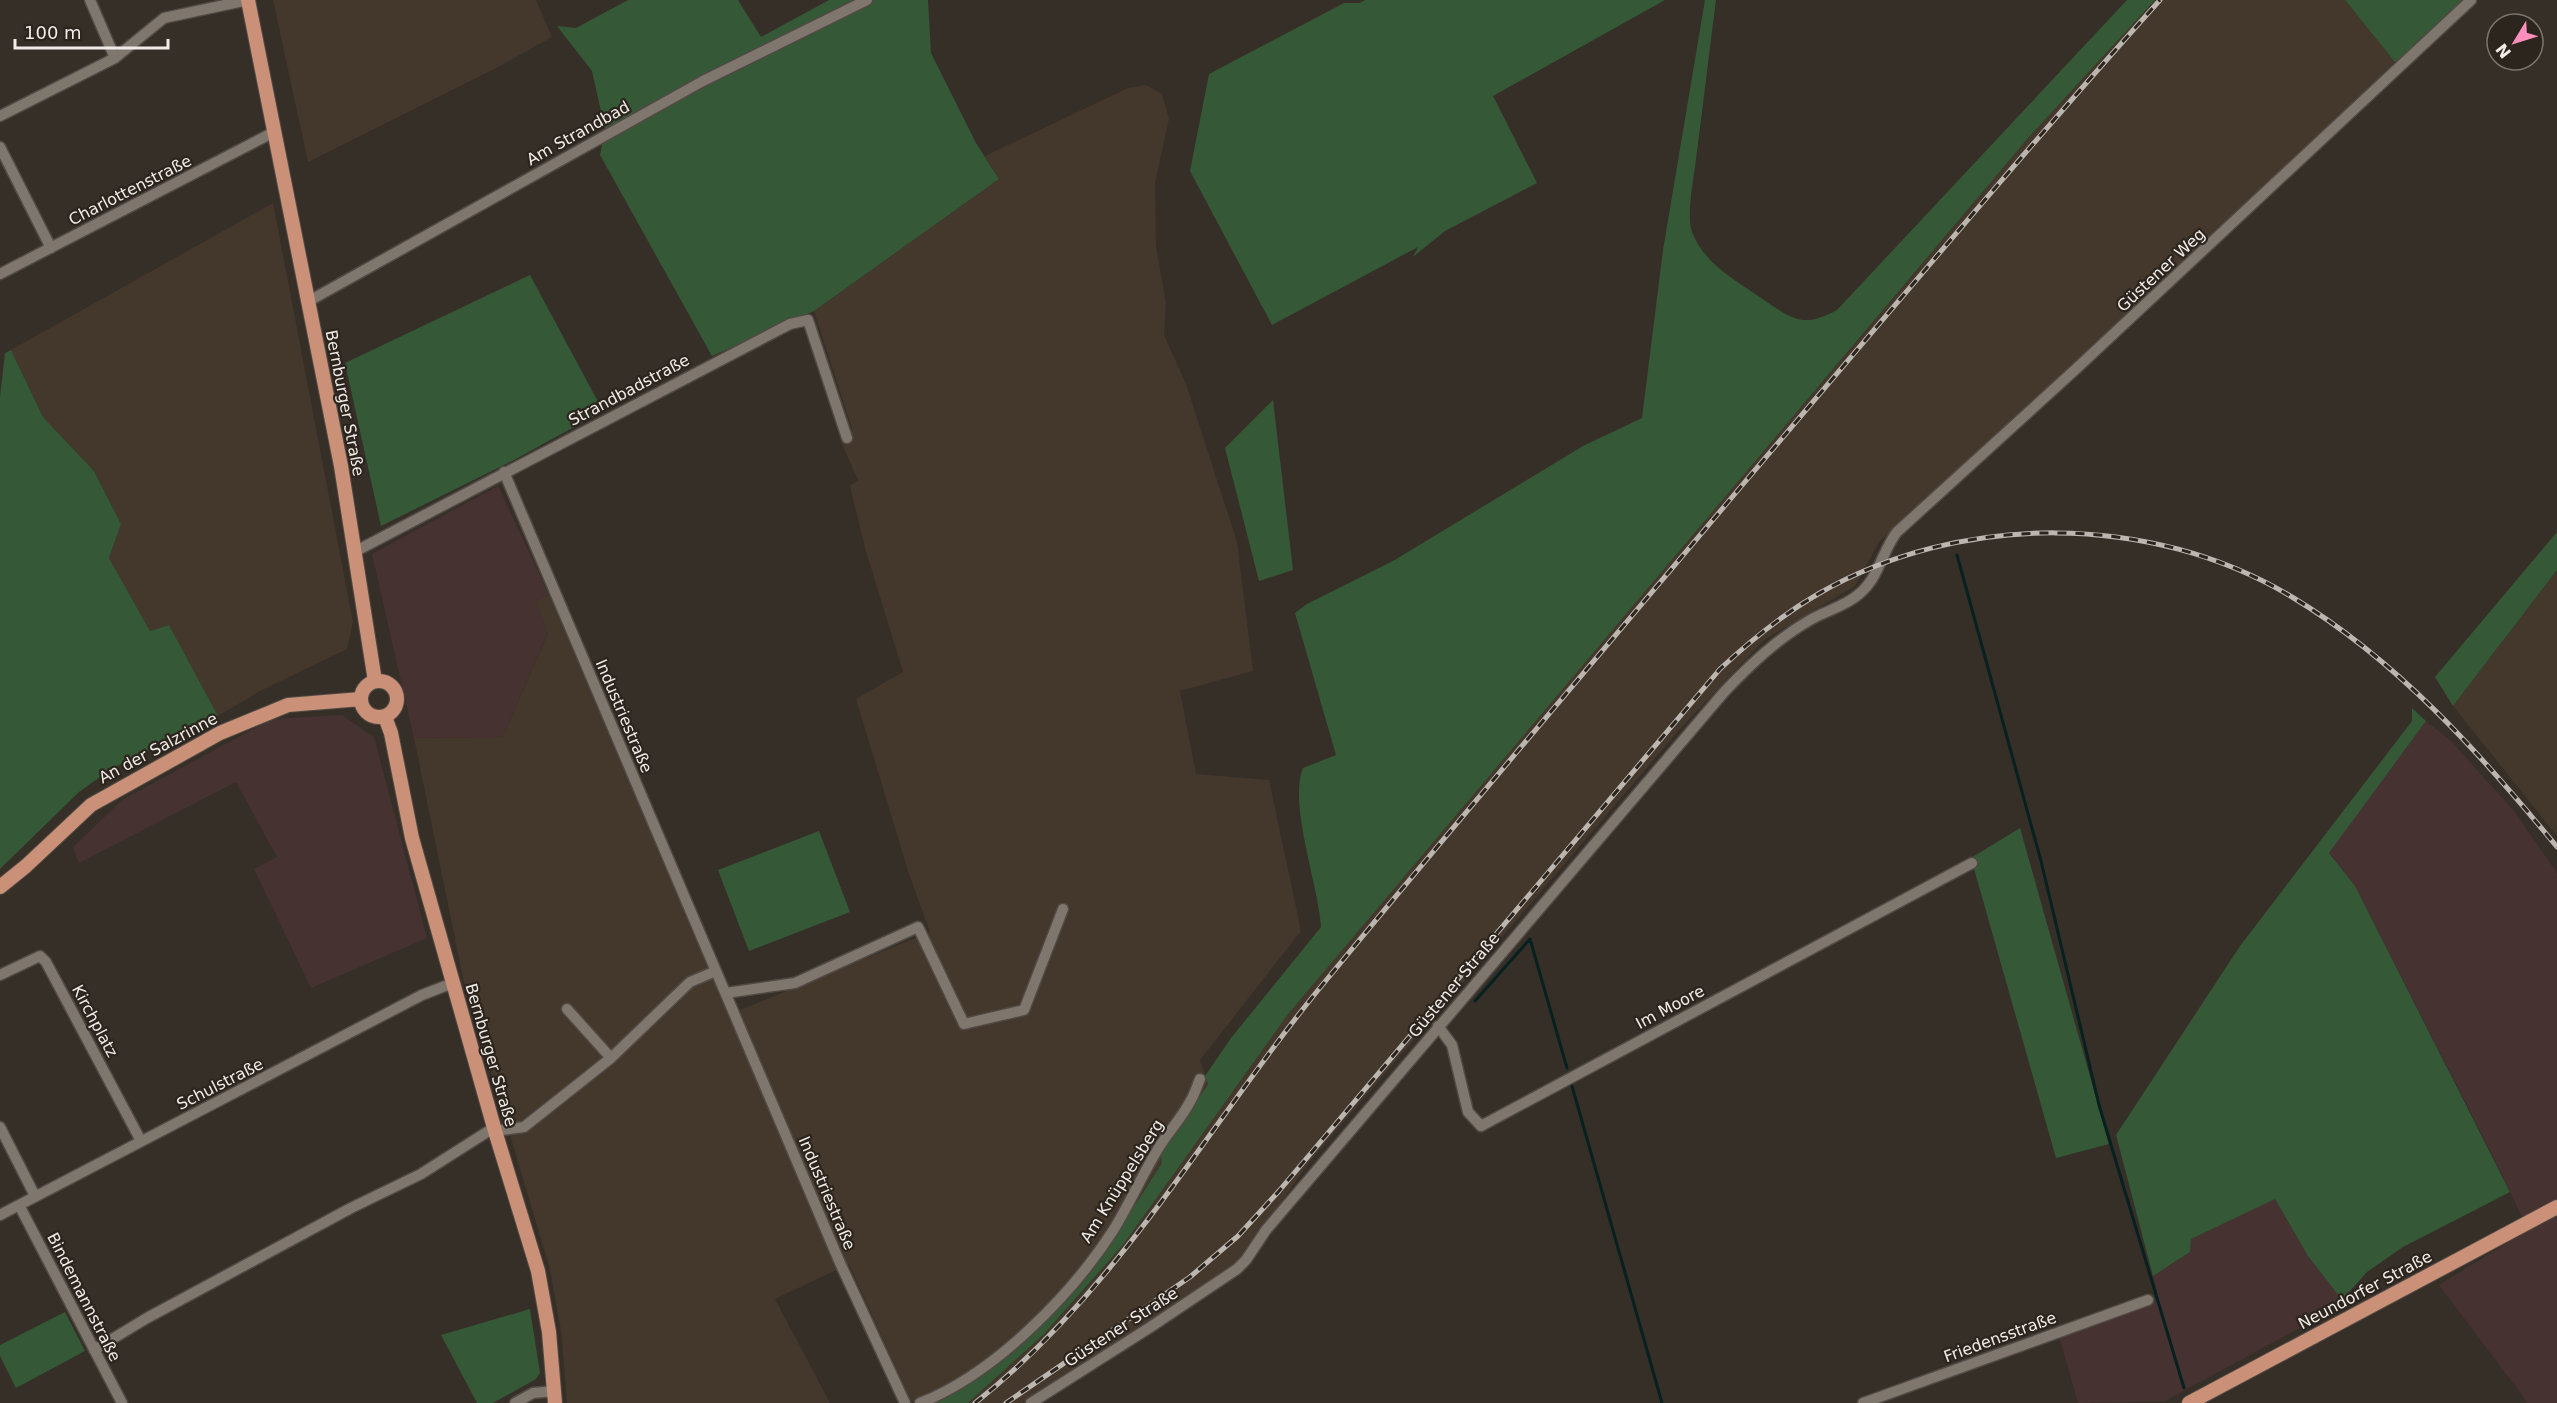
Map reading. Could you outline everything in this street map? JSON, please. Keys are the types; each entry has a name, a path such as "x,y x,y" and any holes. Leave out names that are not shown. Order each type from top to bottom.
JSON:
{"main road":[{"name":"Bernburger Straße","path":"248,0 356,551 375,681"},
{"path":"375,681 392,686 397,696 396,706 385,717 368,714 361,699 366,686 375,681"},
{"name":"An der Salzrinne","path":"0,886 26,866 91,805 220,733 288,705 361,699"},
{"name":"Bernburger Straße","path":"385,717 391,733 412,838 495,1131 538,1271 549,1332 555,1397"},
{"name":"Neundorfer Straße","path":"2189,1403 2206,1399 2557,1207"}],"street":[{"path":"90,0 114,58"},
{"path":"0,116 114,58 164,18 248,0"},
{"name":"Am Strandbad","path":"309,302 703,81 867,0"},
{"name":"Güstener Weg","path":"1880,566 1888,544 1897,532 2078,368 2471,0"},
{"name":"Charlottenstraße","path":"0,274 274,132"},
{"path":"0,147 51,248"},
{"name":"Strandbadstraße","path":"356,551 790,324 808,320 847,438"},
{"name":"Industriestraße","path":"504,472 840,1263 905,1403"},
{"name":"Güstener Straße","path":"1031,1403 1237,1269 1266,1230 1438,1026 1725,691 1753,661 1780,640 1811,619 1858,596 1870,584 1880,566"},
{"name":"Im Moore","path":"1438,1026 1452,1045 1468,1112 1481,1126 1972,863"},
{"path":"726,993 795,983 918,927 963,1024 1024,1010 1063,909"},
{"name":"Kirchplatz","path":"0,975 40,956 46,962 141,1141"},
{"path":"94,1350 147,1318 351,1208 421,1174 487,1132 524,1127 610,1058 690,982 716,971"},
{"name":"Schulstraße","path":"0,1215 422,995 444,986 454,985"},
{"path":"567,1009 610,1058"},
{"name":"Am Knüppelsberg","path":"920,1403 964,1380 997,1356 1040,1317 1077,1277 1113,1230 1157,1150 1191,1101 1200,1079"},
{"path":"0,1127 35,1196"},
{"name":"Bindemannstraße","path":"19,1205 122,1403"},
{"name":"Friedensstraße","path":"1863,1403 2148,1300"},
{"path":"515,1403 533,1393 555,1397"}],"shaded area":[{"path":"273,0 536,0 552,37 500,66 308,162"},
{"path":"2155,0 2345,0 2395,61 2333,125 1879,542 1855,586 1764,640 1680,729 1310,1161 1238,1264 1022,1403 968,1403 1044,1334 1123,1245 1289,1013 1633,595 1820,385 2029,137"},
{"path":"1146,85 1162,94 1169,119 1155,183 1156,246 1166,303 1164,335 1186,384 1237,542 1253,671 1180,691 1196,774 1269,780 1301,931 1200,1060 1208,1084 1173,1137 1160,1151 1162,1163 1117,1233 1082,1278 966,1384 933,1403 915,1403 910,1399 849,1264 775,1299 830,1403 567,1403 561,1331 550,1269 463,978 414,738 503,737 548,633 535,601 549,595 728,1015 930,932 909,874 856,699 903,672 865,548 850,486 858,480 841,442 852,429 814,311 999,179 985,156 1128,88"},
{"path":"273,203 353,622 347,649 260,691 218,716 169,625 150,631 109,558 121,524 94,471 43,417 11,350"},
{"path":"498,486 549,595 535,601 548,632 503,737 414,738 372,554"},
{"path":"2557,570 2557,836 2453,706"},
{"path":"342,715 374,737 427,938 311,988 254,869 277,857 236,782 79,863 73,847 122,800 272,719"},
{"path":"2426,721 2451,741 2514,811 2557,873 2557,1403 2528,1403 2439,1285 2528,1230 2498,1166 2355,886 2329,852"},
{"path":"2275,1198 2308,1256 2342,1300 2314,1320 2165,1401 2078,1403 2059,1336 2159,1300 2153,1276 2190,1252 2191,1239"}],"green space":[{"path":"628,0 738,0 761,37 829,0 928,0 931,53 976,143 999,179 814,311 712,356 600,155 605,129 592,71 557,26 576,28"},
{"path":"1365,0 1665,0 1493,96 1537,183 1445,231 1413,257 1418,247 1272,325 1190,171 1209,74 1344,3 1359,3"},
{"path":"1705,0 1716,0 1691,196 1690,225 1692,232 1697,243 1722,271 1783,313 1807,320 1826,316 1837,310 2127,0 2155,0 2029,137 1289,1013 1123,1245 1044,1334 968,1403 933,1403 1001,1360 1117,1233 1162,1163 1160,1151 1173,1137 1208,1084 1205,1076 1231,1038 1321,927 1302,823 1299,783 1303,768 1336,755 1295,613 1307,604 1393,561 1583,446 1642,418 1663,250"},
{"path":"2345,0 2471,0 2399,67"},
{"path":"530,275 603,411 514,460 381,526 345,363"},
{"path":"11,350 43,417 94,471 121,524 109,558 150,631 169,625 218,716 111,769 79,792 0,869 0,397 5,353"},
{"path":"1273,400 1293,570 1259,581 1225,448"},
{"path":"2557,532 2557,570 2453,706 2435,677"},
{"path":"2412,708 2426,721 2329,853 2355,886 2510,1192 2403,1247 2367,1272 2342,1300 2308,1256 2275,1199 2191,1239 2190,1252 2153,1276 2116,1135 2240,946 2412,721"},
{"path":"2020,828 2109,1144 2056,1158 1971,858"},
{"path":"819,831 850,912 749,951 718,870"},
{"path":"530,1309 540,1373 536,1379 493,1403 477,1403 441,1335"},
{"path":"65,1312 85,1351 16,1388 0,1356 0,1345"}],"waterway":[{"path":"1957,555 2041,861 2099,1105 2184,1388"},
{"path":"1475,1001 1530,939 1567,1068"},
{"path":"1572,1086 1662,1403"}],"railway":[{"path":"975,1403 1028,1357 1076,1308 1120,1255 1285,1032 1328,978 1899,301 2054,119 2160,0"},
{"path":"1006,1403 1190,1277 1238,1236 1279,1191 1720,669 1792,611 1818,594 1873,567 1932,548 1993,537 2055,533 2118,537 2178,549 2237,569 2292,597 2330,622 2402,679 2467,743 2557,847"}]}
